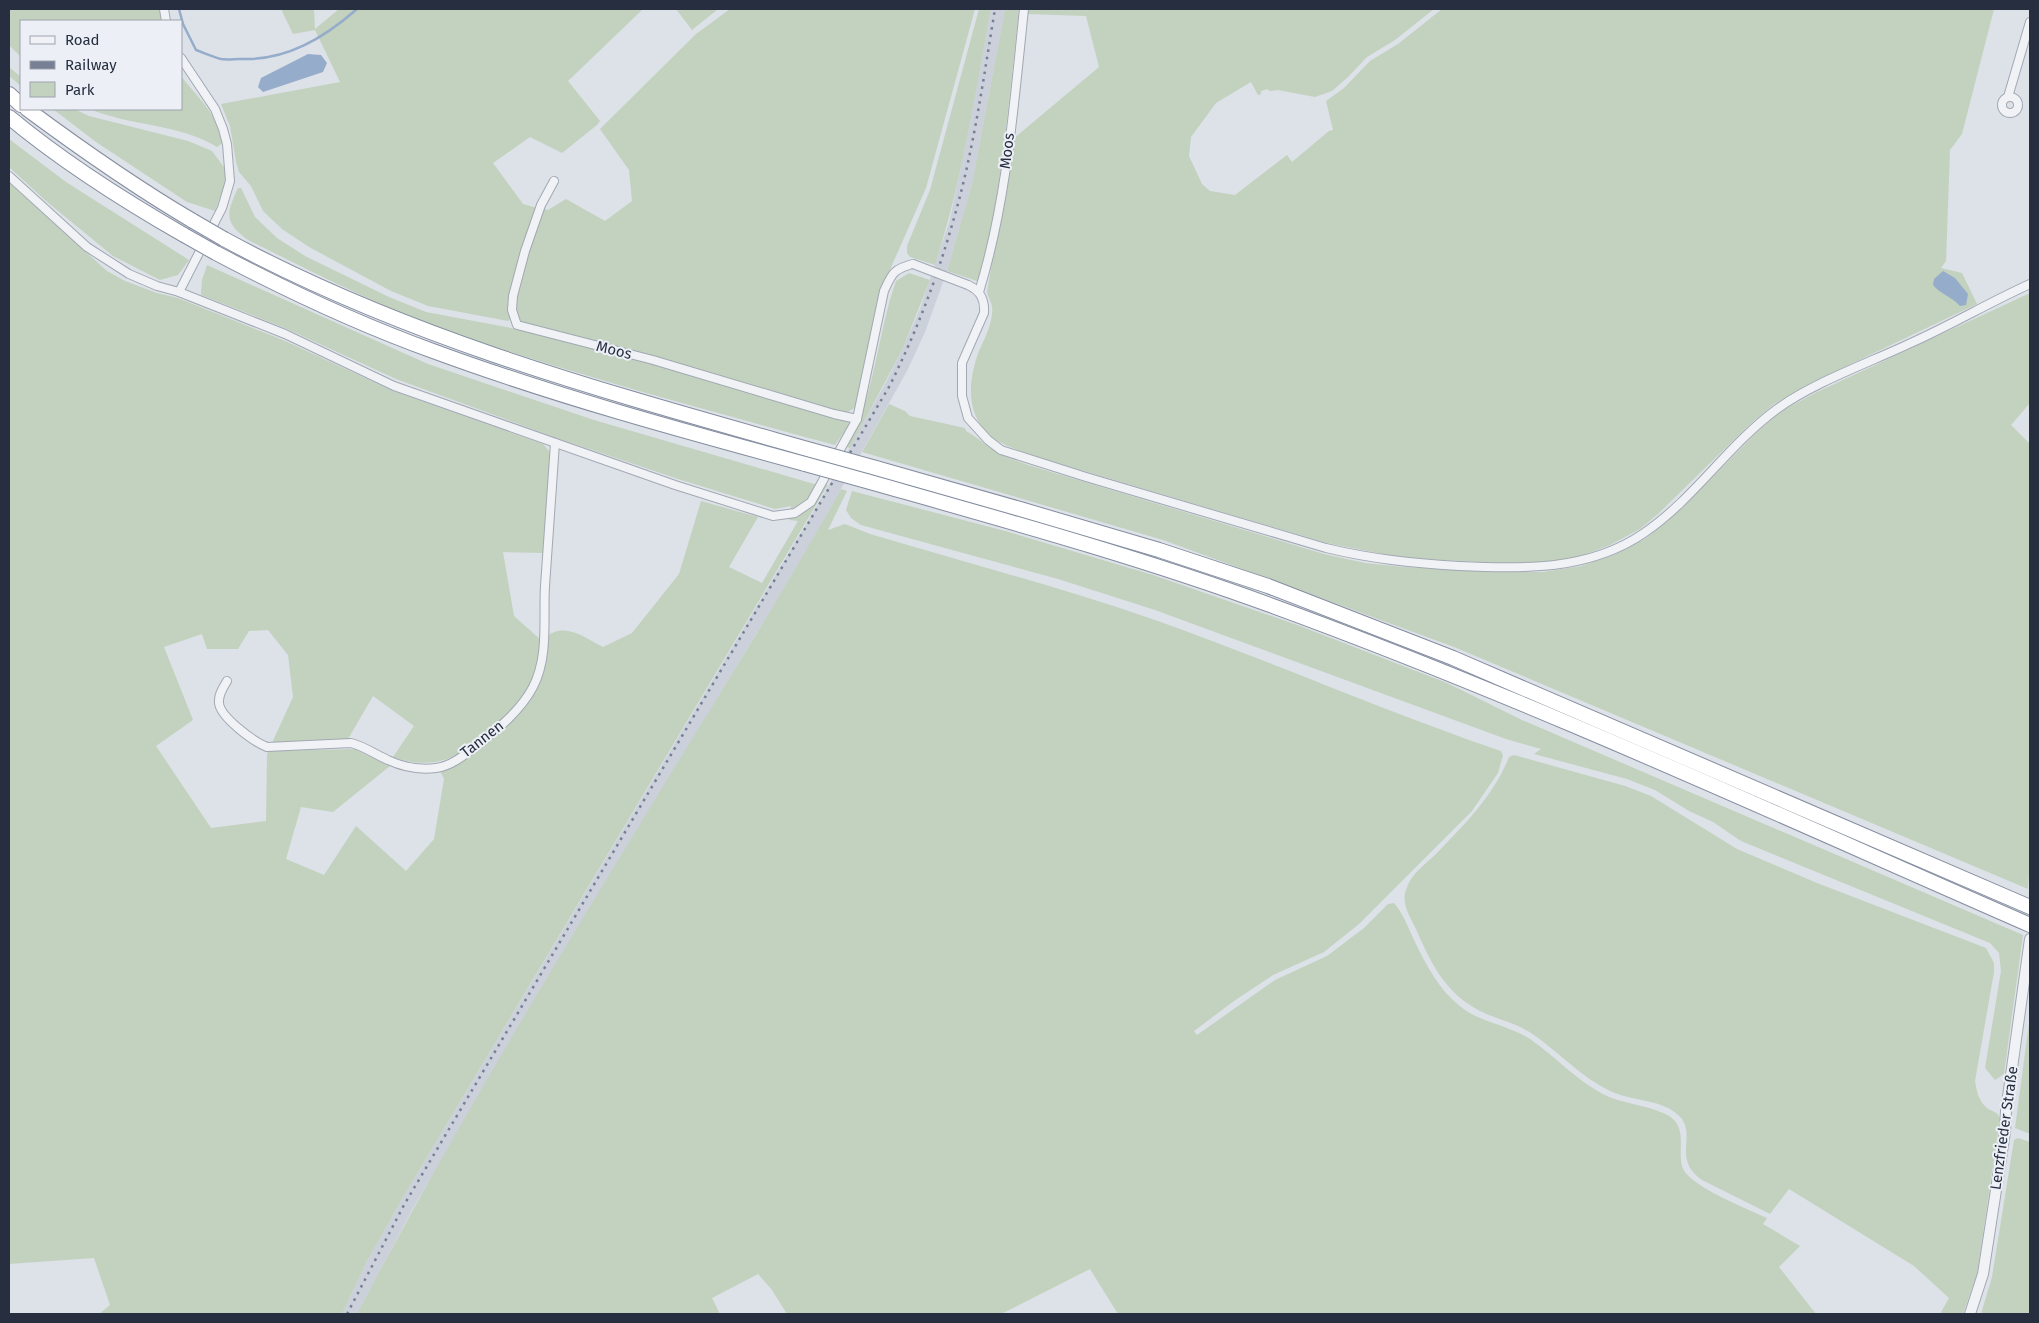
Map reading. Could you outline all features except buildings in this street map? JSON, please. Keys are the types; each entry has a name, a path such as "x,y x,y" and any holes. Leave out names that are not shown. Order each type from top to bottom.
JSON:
{"highway":[{"path":"9,94 20,104"},
{"path":"27,110 153,198 193,221 307,281 437,336 606,391 1140,545 1277,589 1516,684 2030,907"},
{"path":"9,117 75,167 122,199 216,253 338,313 431,351 602,408 1011,522 1154,566 1278,608 1448,673 1578,727 2030,925"}],"street":[{"name":"Moos","path":"979,292 1003,186 1024,9"},
{"path":"2008,97 2030,22"},
{"path":"179,292 222,208 230,181 224,129 215,109 182,60"},
{"path":"9,176 87,247 109,263 129,274 285,334 394,386 675,485 773,516 795,513 812,502 857,419 884,291 892,273 901,267 913,264 968,285 979,292 984,305 984,313 962,363 962,396 968,418 988,440 1002,450 1086,477 1326,548 1364,557 1403,563 1499,568 1544,567 1580,562 1612,550 1643,534 1681,502 1753,430 1778,408 1813,388 1949,326 2030,284"},
{"name":"Moos","path":"554,181 538,214 513,296 512,310 517,325 653,360 834,414 857,419"},
{"name":"Tannen","path":"227,681 219,696 220,708 247,736 258,744 267,746 351,743 389,761 412,767 438,768 460,758 488,736 522,704 533,686 540,668 544,645 545,589 555,443"},
{"name":"Lenzfrieder Straße","path":"1970,1314 1983,1274 2005,1132 2006,1111 2030,939"}],"shaded area":[{"path":"991,9 1005,9 972,184 947,271 925,332 908,369 804,555 580,925 412,1210 357,1314 342,1314 366,1263 399,1204 824,494 903,348 920,309 949,223"}],"green space":[{"path":"9,9 160,9 162,20 20,20 20,56 9,45"},
{"path":"281,9 314,9 315,29 339,9 643,9 568,81 600,121 597,125 562,153 530,137 493,163 523,204 537,208 511,318 508,321 428,306 391,291 309,247 282,229 263,211 251,186 239,172 230,126 221,104 340,82 315,30 293,34"},
{"path":"676,9 718,9 692,30"},
{"path":"730,9 975,9 926,188 881,290 856,407 846,413 523,324 517,315 517,289 543,209 548,210 566,199 605,221 632,201 629,170 600,129 696,34"},
{"path":"979,9 991,9 953,202 935,265 910,257 907,253 907,246 930,190"},
{"path":"1005,9 1019,9 997,198 984,266 977,281 947,271 972,184"},
{"path":"1028,9 1434,9 1395,40 1367,57 1332,91 1315,97 1278,90 1269,91 1268,89 1261,91 1261,94 1258,95 1251,82 1216,103 1191,137 1189,156 1202,184 1210,191 1235,195 1287,155 1292,162 1329,131 1333,130 1326,101 1344,88 1370,61 1398,44 1442,9 1994,9 1962,134 1950,150 1946,261 1941,268 1962,273 1977,304 1811,383 1774,404 1749,425 1658,514 1640,529 1610,545 1578,557 1542,563 1500,563 1403,558 1327,543 1033,456 1001,442 983,428 973,408 971,385 975,362 992,317 992,306 987,292 1013,139 1099,67 1086,16 1027,14"},
{"path":"9,67 20,76 20,85 9,76"},
{"path":"182,77 207,107 217,123 224,142 217,147 203,139 171,129 105,115 92,110 182,110"},
{"path":"54,110 76,110 89,116 188,141 212,151 226,170 224,187 215,211 187,202 96,142"},
{"path":"9,139 66,182 189,260 178,275 160,280 113,256 46,201 9,167"},
{"path":"9,183 107,271 125,281 157,293 178,298 283,340 393,391 543,444 550,452 543,553 503,552 514,616 541,640 535,674 524,696 503,720 475,743 447,759 429,763 413,762 393,757 414,726 373,696 348,739 272,743 293,697 288,655 268,630 249,631 238,649 207,649 202,634 164,647 193,720 156,746 211,828 266,821 268,751 355,749 390,766 333,812 301,807 286,859 324,875 356,826 406,871 434,839 444,779 440,771 480,747 513,718 527,701 537,681 544,660 547,636 554,632 568,631 603,647 632,633 679,574 701,501 758,517 729,567 762,583 798,521 789,520 791,506 775,509 678,479 554,437 396,379 285,328 201,295 202,280 207,265 428,364 594,420 814,484 828,485 399,1204 366,1263 342,1314 99,1314 110,1305 94,1258 9,1264"},
{"path":"238,188 241,188 255,217 277,238 305,256 389,297 426,312 516,329 653,364 845,420 850,424 835,445 587,376 415,319 343,287 248,240 235,228 230,217 231,205"},
{"path":"909,273 930,280 903,348 850,448 847,447 864,407 896,281"},
{"path":"2030,293 2030,403 2011,425 2030,444 2030,857 2028,889 1454,647 1163,540 862,452 889,404 905,411 910,416 965,428 966,431 998,453 1028,465 1324,554 1365,563 1403,567 1500,572 1543,572 1581,566 1614,555 1646,538 1684,506 1756,433 1780,412 1815,393"},
{"path":"841,489 847,491 828,530 845,524 870,534 1117,607 1239,651 1457,736 1501,751 1503,755 1498,773 1472,811 1359,924 1324,952 1273,975 1194,1031 1197,1035 1275,980 1327,956 1364,928 1388,904 1394,903 1403,916 1428,968 1446,993 1461,1007 1477,1017 1522,1034 1540,1046 1578,1078 1609,1097 1661,1112 1673,1119 1681,1135 1682,1166 1694,1181 1719,1196 1767,1218 1763,1224 1800,1246 1779,1267 1816,1314 1118,1314 1090,1269 1001,1314 787,1314 772,1290 758,1274 712,1298 720,1314 357,1314 432,1176 510,1039 759,630"},
{"path":"852,491 1005,531 1153,575 1300,626 1447,683 1522,720 2023,935 2004,1074 1995,1080 1985,1068 2001,971 1999,953 1990,943 1741,841 1713,822 1689,811 1655,790 1627,779 1534,754 1541,749 1506,739 1155,610 1058,579 861,525 851,518 846,510"},
{"path":"1514,755 1625,786 1651,796 1737,849 1817,883 1986,948 1994,963 1994,972 1975,1081 1977,1092 1982,1102 2000,1118 1977,1274 1963,1314 1940,1314 1949,1298 1914,1266 1789,1189 1770,1214 1702,1180 1693,1172 1688,1163 1686,1129 1683,1121 1677,1114 1662,1105 1618,1094 1599,1085 1529,1032 1475,1008 1452,991 1436,969 1409,915 1405,905 1406,890 1415,874 1448,842 1478,808 1503,771 1509,757"},
{"path":"2030,1016 2030,1134 2015,1128"},
{"path":"2018,1138 2030,1142 2030,1314 1981,1314 1992,1277 2014,1140"}],"water":[{"path":"308,54 321,55 327,63 323,72 263,92 258,87 261,78"},
{"path":"1943,271 1955,278 1968,294 1966,305 1960,306 1933,285 1934,279"}],"waterway":[{"path":"179,9 182,20"},
{"path":"182,20 196,50 221,59 257,59 289,52 303,46 318,38 357,9"}],"railway":[{"path":"347,1314 404,1205 889,387 908,348 924,308 952,225 972,145 995,9"}]}
